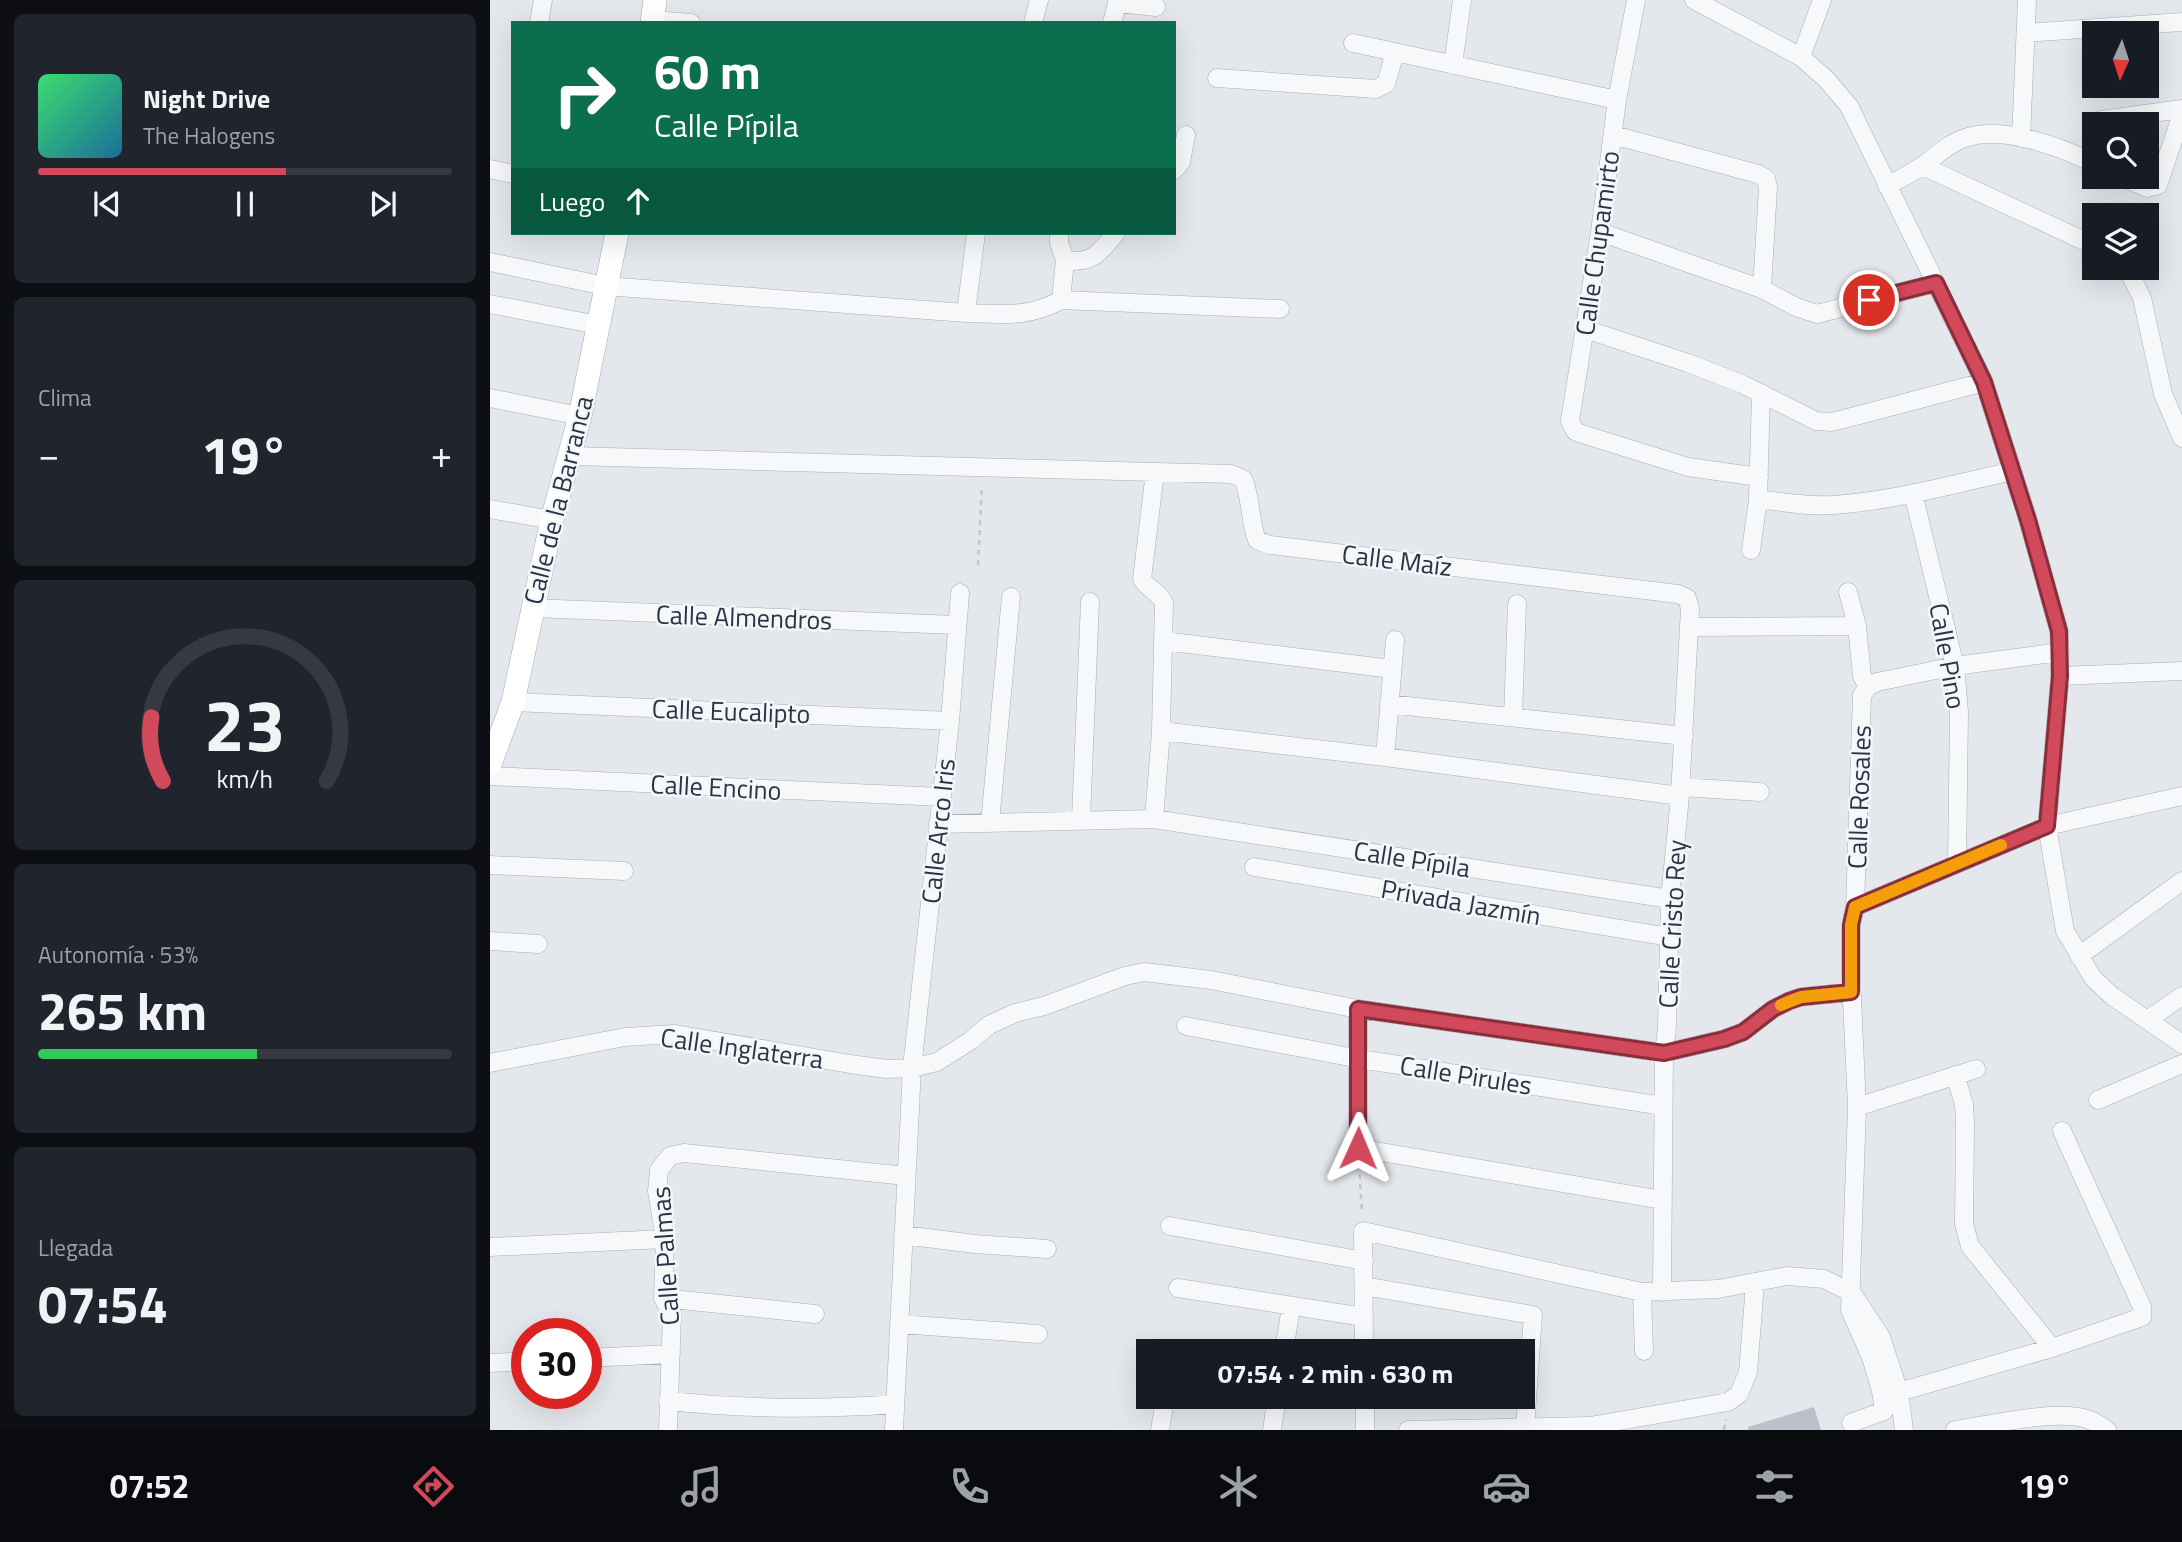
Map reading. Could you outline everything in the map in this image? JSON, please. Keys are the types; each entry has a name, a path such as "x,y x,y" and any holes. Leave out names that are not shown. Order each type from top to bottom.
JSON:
{"main road":[{"name":"Calle de la Barranca","path":"490,764 571,456 617,235"}],"street":[{"path":"539,21 543,0"},
{"path":"1034,21 1039,0"},
{"path":"1453,65 1462,0"},
{"path":"1613,135 1636,0"},
{"path":"1694,0 1801,57 1826,79 1849,106 1984,382 2059,631 2060,676 2047,826 2065,931 2093,978 2112,996 2182,1044"},
{"path":"1801,57 1822,0"},
{"path":"2021,138 2027,0"},
{"path":"1113,21 1118,2 1156,7"},
{"path":"653,14 683,21"},
{"path":"2026,33 2182,22"},
{"path":"1353,43 1617,100"},
{"path":"1217,78 1376,89 1386,84 1395,52"},
{"path":"2159,114 2182,112 2159,182"},
{"path":"1176,168 1181,162 1186,135"},
{"name":"Calle Chupamirto","path":"1759,477 1688,467 1580,433 1572,426 1570,415 1613,135 1758,174 1766,179 1768,187 1762,289"},
{"path":"1887,186 1923,166 1944,149 1964,138 1978,135 2044,142 2082,158"},
{"path":"1923,166 2082,240"},
{"path":"490,169 511,174"},
{"path":"1600,232 1762,289 1796,307 1817,314 1936,283"},
{"path":"966,313 976,235"},
{"path":"1059,235 1065,260 1061,300"},
{"path":"1065,260 1089,260 1114,235"},
{"path":"490,262 605,286 966,313 1023,314 1047,308 1061,300 1280,309"},
{"path":"2133,280 2142,298 2163,394 2182,438"},
{"path":"490,304 597,325"},
{"path":"1585,329 1688,363 1761,393 1816,421 1830,422 1984,382"},
{"path":"1751,550 1758,499 1761,393"},
{"path":"490,398 580,416"},
{"path":"571,456 1155,472 1142,579 1163,600 1161,731 1154,819"},
{"path":"1758,499 1833,505 1913,493 2013,471"},
{"name":"Calle Maíz","path":"1155,472 1231,474 1243,479 1248,491 1252,528 1257,540 1270,545 1678,594 1687,598"},
{"name":"Calle Pino","path":"1913,493 1955,666 1959,712 1957,863"},
{"path":"490,509 552,520"},
{"path":"1848,592 1857,626 1862,676 1868,687"},
{"name":"Calle Arco Iris","path":"894,1430 912,1068 950,720 960,593"},
{"path":"990,823 1012,597"},
{"name":"Calle Cristo Rey","path":"1662,1292 1664,1053 1670,899 1684,736 1690,608 1687,598"},
{"path":"1081,820 1090,602"},
{"path":"1513,717 1517,604"},
{"name":"Calle Almendros","path":"532,608 957,625"},
{"path":"1689,628 1857,626"},
{"path":"1385,757 1395,640"},
{"path":"1164,641 1392,669"},
{"name":"Calle Rosales","path":"1851,1423 1884,1411 1871,1357 1850,1310 1857,1107 1851,992 1851,925 1855,907 1862,695 1868,687 1877,682 1955,666 2060,652"},
{"path":"2060,676 2182,671"},
{"path":"1389,704 1684,736"},
{"name":"Calle Eucalipto","path":"503,713 950,720"},
{"path":"1161,731 1680,792 1760,792"},
{"name":"Calle Encino","path":"490,776 942,797"},
{"path":"1855,907 2047,826 2182,796"},
{"name":"Calle Pípila","path":"938,824 1154,819 1670,899"},
{"path":"490,865 624,871"},
{"name":"Privada Jazmín","path":"1254,867 1669,937"},
{"path":"2079,956 2182,881"},
{"path":"490,941 538,944"},
{"name":"Calle Inglaterra","path":"490,1063 625,1037 664,1034 886,1069 912,1068 937,1062 989,1025 1015,1013 1044,1006 1125,976 1144,972 1211,980 1358,1009"},
{"path":"1662,1200 1358,1148 1358,1009 1664,1053 1743,1032 1773,1009 1801,997 1851,992"},
{"path":"2149,1019 2182,996"},
{"name":"Calle Pirules","path":"1186,1026 1360,1059 1663,1106"},
{"path":"2098,1100 2182,1064"},
{"path":"1857,1107 1976,1069"},
{"path":"1955,1075 1964,1104 1966,1237 1970,1246 2052,1348"},
{"path":"1899,1392 2052,1348 2138,1320 2143,1313 2143,1307 2062,1131"},
{"name":"Calle Palmas","path":"668,1430 672,1315 663,1298 666,1239 657,1191 659,1170 670,1156 684,1153 906,1176"},
{"path":"1170,1226 1364,1261"},
{"path":"1364,1339 1363,1231 1642,1292 1718,1289 1787,1276 1824,1279 1852,1293 1881,1337 1899,1392 1904,1430"},
{"path":"903,1235 1047,1249"},
{"path":"490,1247 666,1239"},
{"path":"1408,1430 1590,1426 1728,1402 1739,1394 1748,1372 1755,1284"},
{"path":"1364,1286 1533,1315 1525,1427"},
{"path":"1178,1288 1364,1317"},
{"path":"1642,1292 1644,1352"},
{"path":"663,1298 815,1314"},
{"path":"1286,1339 1291,1307"},
{"path":"899,1324 1038,1334"},
{"path":"602,1357 671,1354"},
{"path":"490,1363 511,1362"},
{"path":"668,1401 795,1410 895,1404"},
{"path":"1160,1430 1164,1409"},
{"path":"1272,1430 1275,1409"},
{"path":"1365,1409 1365,1430"},
{"path":"1955,1430 2072,1416 2087,1419 2107,1430"}],"path":[{"path":"978,565 983,468"},
{"path":"1358,1148 1363,1231"}],"building":[{"path":"1814,1407 1821,1430 1748,1430 1748,1427"}],"slow traffic":[{"path":"1781,1005 1801,997 1851,992 1851,925 1855,907 2001,845"}],"route":[{"path":"1358,1148 1358,1009 1664,1053 1724,1039 1743,1032 1773,1009 1789,1001 1801,997 1851,992 1851,925 1855,907 2047,826 2060,676 2059,631 2028,520 1984,382 1936,283 1869,300"}]}
